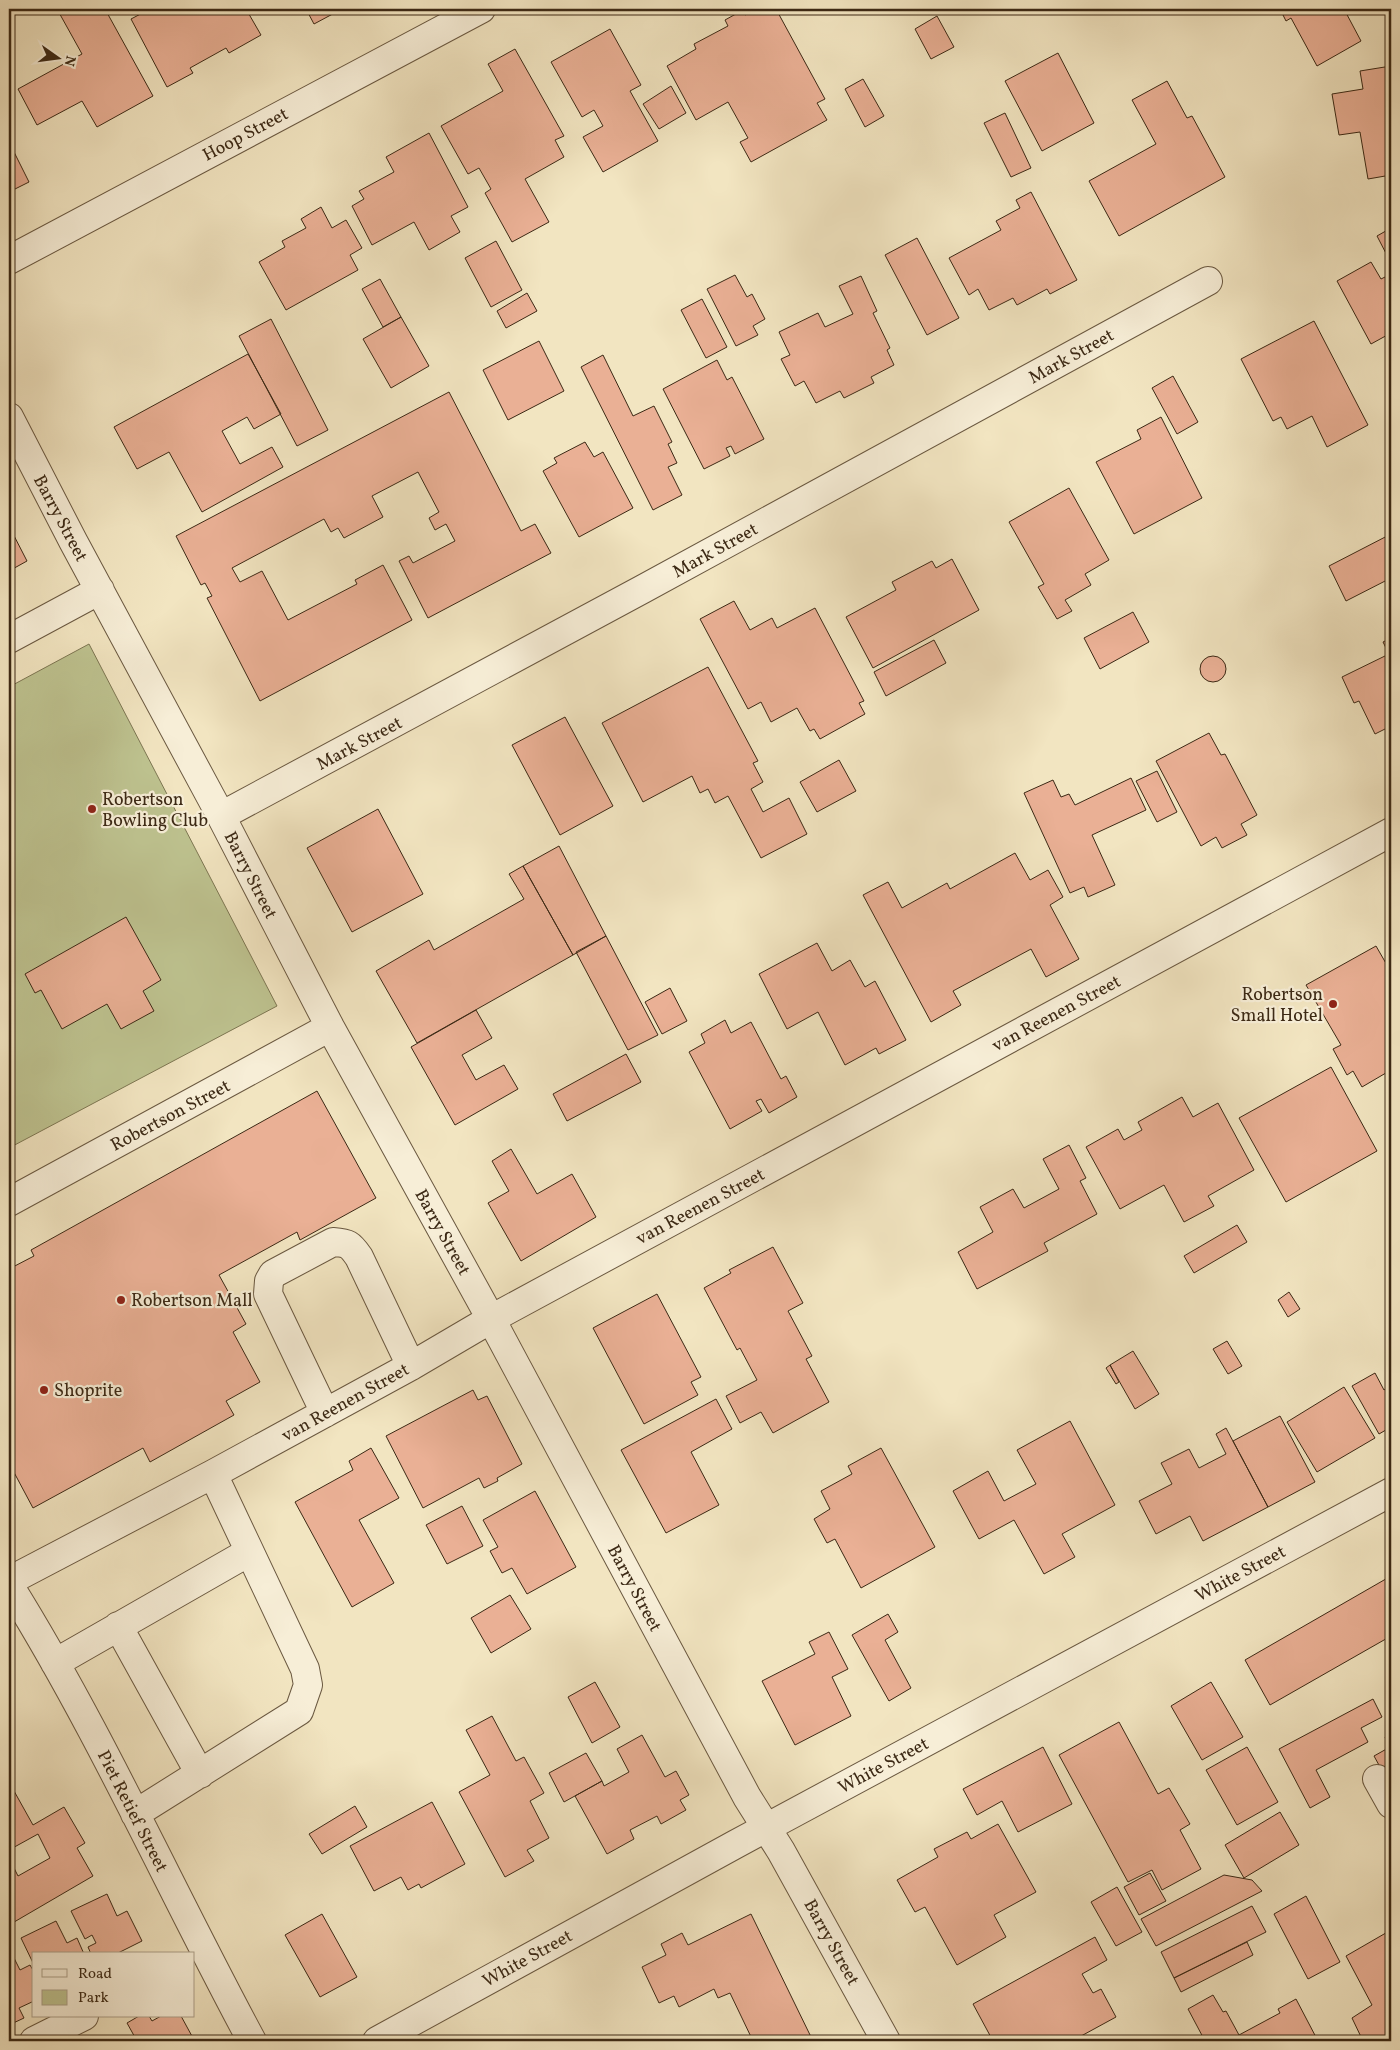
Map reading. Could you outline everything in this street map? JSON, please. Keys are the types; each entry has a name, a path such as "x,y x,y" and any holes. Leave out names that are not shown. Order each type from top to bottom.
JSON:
{"street":[{"name":"Hoop Street","path":"9,260 481,9"},
{"name":"Mark Street","path":"221,816 644,589 1208,281"},
{"name":"Barry Street","path":"9,417 221,816 330,1027 491,1320 742,1788 781,1850 886,2041"},
{"path":"9,639 100,590"},
{"name":"van Reenen Street","path":"9,1583 213,1474 491,1320 1391,832"},
{"name":"Robertson Street","path":"9,1202 330,1027"},
{"path":"325,1412 268,1294 269,1280 273,1274 333,1242 351,1245 359,1256 411,1366"},
{"path":"135,1814 299,1711 308,1685 305,1669 213,1474"},
{"name":"White Street","path":"376,2041 766,1828 1391,1492"},
{"path":"56,1663 249,1552"},
{"name":"Piet Retief Street","path":"9,1583 56,1663 135,1814 199,1956 252,2041"},
{"path":"118,1626 200,1774"},
{"path":"1377,1779 1391,1804"},
{"path":"34,2041 80,2018"}],"green space":[{"name":"Robertson Bowling Club","path":"89,644 277,1006 9,1148 9,687"}],"building":[{"path":"57,9 105,9 153,96 97,127 82,101 37,125 18,89 82,54"},
{"path":"150,9 246,9 261,35 229,53 226,48 190,68 193,73 167,87 131,19"},
{"path":"306,9 342,9 314,24"},
{"path":"756,9 776,9 825,99 817,103 827,120 751,162 740,142 748,138 728,102 696,120 667,66 696,49 694,44 728,26 725,20 743,10 745,15"},
{"path":"1280,9 1344,9 1361,41 1317,66 1291,18 1286,21"},
{"path":"937,16 954,47 931,59 915,29"},
{"path":"610,29 641,85 630,91 658,141 603,172 583,137 603,126 594,110 582,117 551,62"},
{"path":"515,49 564,136 555,140 564,157 525,179 549,222 512,242 485,193 491,189 479,168 468,174 441,126 503,91 488,64"},
{"path":"1058,53 1094,123 1042,151 1005,81"},
{"path":"1391,66 1391,175 1368,179 1360,132 1339,135 1332,94 1363,89 1360,71"},
{"path":"863,79 884,116 865,127 845,89"},
{"path":"1167,81 1187,118 1192,116 1225,177 1119,236 1089,181 1156,144 1132,100"},
{"path":"671,86 686,113 659,129 643,104"},
{"path":"1005,113 1031,168 1011,177 984,123"},
{"path":"429,133 468,207 451,216 460,232 429,250 414,222 372,245 352,206 364,199 359,191 394,172 386,157"},
{"path":"9,142 29,182 9,192"},
{"path":"1031,192 1077,280 1050,294 1047,289 1017,305 1013,298 989,310 978,289 969,295 949,258 1001,230 996,221 1020,208 1016,200"},
{"path":"321,207 332,228 346,220 362,248 350,255 358,270 286,310 259,262 285,247 282,241 306,228 301,219"},
{"path":"1391,228 1391,263 1377,236"},
{"path":"917,238 959,318 927,335 885,255"},
{"path":"496,241 522,290 491,307 465,258"},
{"path":"1371,262 1381,279 1391,274 1391,333 1371,344 1337,281"},
{"path":"735,275 747,297 752,294 765,319 753,326 758,335 736,346 707,289"},
{"path":"861,276 877,311 873,313 890,348 887,350 894,365 871,377 874,383 844,398 840,391 816,403 804,381 795,386 781,359 790,355 779,332 818,313 825,327 853,314 839,286"},
{"path":"380,279 401,317 383,327 362,289"},
{"path":"527,293 537,311 506,328 497,311"},
{"path":"702,299 727,347 706,358 681,310"},
{"path":"401,317 429,366 391,388 363,339"},
{"path":"271,319 328,430 297,446 239,336"},
{"path":"1314,321 1368,425 1327,447 1312,416 1287,429 1281,417 1273,421 1241,359"},
{"path":"539,341 564,391 508,420 483,370"},
{"path":"248,354 281,414 254,429 247,417 222,431 240,464 272,447 283,467 202,512 169,452 137,469 114,427"},
{"path":"603,355 633,416 654,406 672,442 668,444 677,463 668,467 682,495 653,510 581,367"},
{"path":"717,360 727,380 732,377 764,439 735,454 731,446 726,448 730,456 704,469 663,389"},
{"path":"1173,376 1198,422 1177,434 1152,388"},
{"path":"449,392 521,531 535,524 551,553 428,618 399,561 409,556 413,563 455,541 446,524 435,530 429,518 439,512 418,472 372,496 383,517 344,538 338,528 331,532 324,519 232,568 240,582 262,571 288,620 357,584 355,580 383,565 412,620 260,701 207,598 212,596 205,583 201,585 176,536"},
{"path":"1161,417 1202,498 1134,534 1096,462 1141,439 1137,430"},
{"path":"585,442 594,457 603,452 633,508 579,537 543,471 557,463 554,458"},
{"path":"1069,488 1109,560 1085,574 1091,585 1065,600 1072,611 1057,619 1038,587 1044,584 1009,522"},
{"path":"9,526 27,561 9,571"},
{"path":"1391,534 1391,578 1346,601 1329,566"},
{"path":"952,559 979,610 873,668 846,617 896,590 892,582 932,561 936,568"},
{"path":"734,601 750,630 772,618 777,628 815,608 864,701 859,703 865,714 820,739 814,729 810,731 797,708 771,722 761,702 748,709 700,619"},
{"path":"1133,612 1149,642 1100,669 1084,638"},
{"path":"1391,638 1391,726 1375,734 1359,701 1354,703 1342,677 1389,654 1383,642"},
{"path":"934,640 946,663 886,696 874,672"},
{"path":"1213,656 1222,660 1226,669 1222,678 1213,682 1204,678 1200,669 1204,660"},
{"path":"708,667 758,761 753,763 763,782 751,789 763,812 789,798 807,834 761,858 728,796 715,803 708,789 700,793 692,776 643,802 602,723"},
{"path":"565,717 613,806 560,835 512,745"},
{"path":"1209,733 1221,755 1225,754 1257,815 1241,824 1247,835 1222,848 1216,837 1201,846 1156,761"},
{"path":"839,760 856,791 817,812 800,782"},
{"path":"1157,771 1177,812 1157,822 1136,781"},
{"path":"1131,778 1146,810 1092,835 1115,885 1088,897 1084,887 1070,893 1024,793 1053,780 1061,797 1069,794 1075,805"},
{"path":"378,809 423,894 352,932 307,848"},
{"path":"559,846 606,936 573,955 523,866"},
{"path":"1015,853 1030,880 1048,870 1063,897 1050,905 1079,959 1046,977 1031,949 953,991 961,1005 931,1022 863,895 888,882 902,908 947,883 950,889"},
{"path":"523,866 573,955 417,1043 376,971 429,940 434,950 524,899 509,874"},
{"path":"126,917 161,980 143,991 154,1011 121,1029 107,1004 62,1029 41,990 35,993 25,974"},
{"path":"606,936 658,1035 628,1050 576,952"},
{"path":"817,943 832,971 850,960 865,987 875,981 906,1040 879,1054 876,1048 845,1065 818,1012 787,1029 759,974"},
{"path":"1376,946 1391,972 1391,1070 1362,1087 1353,1071 1347,1075 1333,1049 1341,1045 1306,985"},
{"path":"670,988 687,1021 662,1034 645,1002"},
{"path":"476,1010 492,1038 462,1055 476,1080 504,1065 518,1089 455,1125 411,1047"},
{"path":"725,1020 731,1033 751,1022 781,1079 786,1076 797,1097 769,1113 761,1099 756,1101 762,1111 730,1129 689,1052 705,1043 701,1034"},
{"path":"626,1054 641,1082 567,1121 553,1094"},
{"path":"1331,1067 1377,1151 1286,1202 1239,1118"},
{"name":"Robertson Mall","path":"317,1091 376,1198 300,1240 297,1232 219,1275 246,1324 233,1332 260,1382 226,1401 234,1415 150,1462 143,1448 33,1508 9,1463 9,1269 34,1256 31,1250"},
{"path":"1182,1097 1193,1117 1218,1103 1254,1170 1208,1196 1214,1206 1184,1222 1164,1185 1120,1209 1086,1147 1118,1129 1124,1140 1142,1130 1138,1122"},
{"path":"1069,1145 1086,1178 1080,1181 1097,1214 1044,1243 1048,1251 977,1289 958,1252 993,1232 980,1207 1013,1189 1024,1208 1059,1189 1043,1159"},
{"path":"511,1149 537,1194 572,1174 596,1217 521,1261 488,1203 509,1191 492,1161"},
{"path":"1237,1225 1247,1242 1194,1273 1184,1256"},
{"path":"773,1247 803,1303 788,1311 812,1356 806,1359 829,1402 773,1433 761,1412 740,1423 726,1396 757,1380 740,1348 737,1350 704,1288 731,1273 729,1270"},
{"path":"1289,1292 1300,1309 1288,1317 1278,1300"},
{"path":"657,1294 701,1377 691,1382 698,1395 644,1424 593,1328"},
{"path":"1227,1341 1242,1366 1228,1374 1213,1349"},
{"path":"1133,1351 1159,1394 1135,1409 1110,1365"},
{"path":"1110,1365 1119,1382 1116,1384 1106,1368"},
{"path":"1375,1373 1384,1390 1391,1385 1391,1427 1379,1434 1352,1386"},
{"path":"1344,1387 1375,1438 1317,1472 1287,1422"},
{"path":"473,1390 478,1400 487,1396 522,1464 497,1478 498,1481 484,1488 479,1478 423,1508 386,1436"},
{"path":"716,1399 732,1429 691,1452 719,1505 666,1533 621,1450"},
{"path":"1280,1416 1315,1482 1268,1507 1233,1441"},
{"path":"1070,1421 1115,1505 1062,1534 1075,1557 1044,1574 1014,1520 979,1539 953,1491 988,1471 1004,1501 1036,1484 1017,1450"},
{"path":"1226,1428 1268,1507 1203,1541 1190,1516 1156,1534 1139,1501 1172,1484 1161,1463 1189,1449 1199,1468 1226,1454 1216,1434"},
{"path":"371,1448 399,1498 359,1520 394,1583 352,1607 295,1502 353,1470 349,1461"},
{"path":"881,1448 935,1547 861,1588 835,1539 827,1543 814,1519 830,1509 821,1491 852,1474 848,1466"},
{"path":"535,1491 576,1567 527,1594 512,1568 502,1573 490,1551 498,1547 483,1520"},
{"path":"462,1506 483,1546 447,1564 426,1525"},
{"path":"1391,1576 1391,1636 1270,1705 1245,1660"},
{"path":"510,1595 531,1629 491,1653 471,1618"},
{"path":"888,1614 898,1632 885,1640 911,1688 889,1701 852,1635"},
{"path":"829,1632 848,1669 832,1677 851,1716 795,1745 762,1681 815,1654 809,1642"},
{"path":"595,1682 620,1727 592,1743 568,1697"},
{"path":"1211,1682 1243,1737 1202,1760 1171,1706"},
{"path":"1373,1699 1382,1717 1361,1728 1368,1742 1316,1770 1330,1797 1310,1808 1279,1749"},
{"path":"492,1716 516,1761 524,1757 544,1793 530,1801 549,1838 527,1850 534,1861 505,1877 459,1792 490,1775 466,1730"},
{"path":"1119,1722 1158,1794 1169,1788 1190,1824 1180,1830 1201,1869 1162,1890 1152,1870 1128,1882 1059,1755"},
{"path":"1391,1733 1391,1787 1374,1756 1390,1747 1385,1737"},
{"path":"642,1735 665,1777 676,1771 689,1795 680,1800 686,1810 661,1824 657,1816 630,1830 634,1839 607,1854 575,1796 602,1781 604,1786 629,1772 617,1749"},
{"path":"1043,1747 1072,1804 1018,1832 1002,1801 977,1815 963,1789"},
{"path":"1247,1747 1278,1802 1237,1825 1206,1770"},
{"path":"586,1753 602,1781 564,1802 549,1773"},
{"path":"9,1782 33,1825 64,1807 85,1843 77,1848 93,1876 9,1925 9,1858 18,1876 50,1858 38,1834 9,1850"},
{"path":"432,1802 465,1864 421,1888 419,1884 408,1890 401,1877 374,1891 350,1846"},
{"path":"355,1806 367,1827 322,1854 309,1834"},
{"path":"1280,1812 1299,1845 1244,1878 1225,1845"},
{"path":"998,1824 1036,1892 994,1915 1006,1937 957,1965 925,1907 915,1912 897,1880 938,1857 934,1849 967,1832 971,1839"},
{"path":"1150,1873 1166,1901 1139,1915 1124,1887"},
{"path":"1224,1875 1252,1880 1262,1891 1156,1946 1141,1919"},
{"path":"1117,1887 1142,1932 1116,1946 1091,1902"},
{"path":"107,1894 117,1916 127,1911 142,1941 120,1952 90,1952 88,1947 96,1943 92,1935 85,1939 71,1911"},
{"path":"1306,1896 1340,1962 1308,1979 1274,1914"},
{"path":"1252,1906 1266,1932 1174,1978 1161,1952"},
{"path":"322,1914 357,1977 320,1997 285,1935"},
{"path":"751,1914 813,2041 753,2041 730,1993 718,1998 714,1989 679,2007 674,1996 659,2003 642,1967 666,1955 661,1944 682,1933 688,1945"},
{"path":"56,1921 67,1943 77,1938 83,1952 32,1952 32,1961 21,1938"},
{"path":"1391,1930 1391,2041 1363,2041 1352,2018 1372,2005 1346,1956"},
{"path":"1095,1937 1107,1960 1082,1974 1093,1993 1101,1989 1116,2017 1072,2041 993,2041 973,2004"},
{"path":"1247,1942 1253,1955 1181,1992 1174,1978"},
{"path":"9,1948 20,1970 30,1965 32,1968 32,2002 19,2008 24,2018 9,2025"},
{"path":"1213,1995 1223,2012 1226,2011 1239,2035 1280,2013 1278,2009 1296,1999 1318,2041 1205,2041 1188,2009"},
{"path":"136,2018 150,2018 152,2021 157,2018 182,2018 193,2038 187,2041 137,2041 127,2023"}],"place":[{"name":"Robertson Bowling Club","path":"92,809"},
{"name":"Robertson Small Hotel","path":"1333,1004"},
{"name":"Robertson Mall","path":"121,1300"},
{"name":"Shoprite","path":"44,1390"}]}
